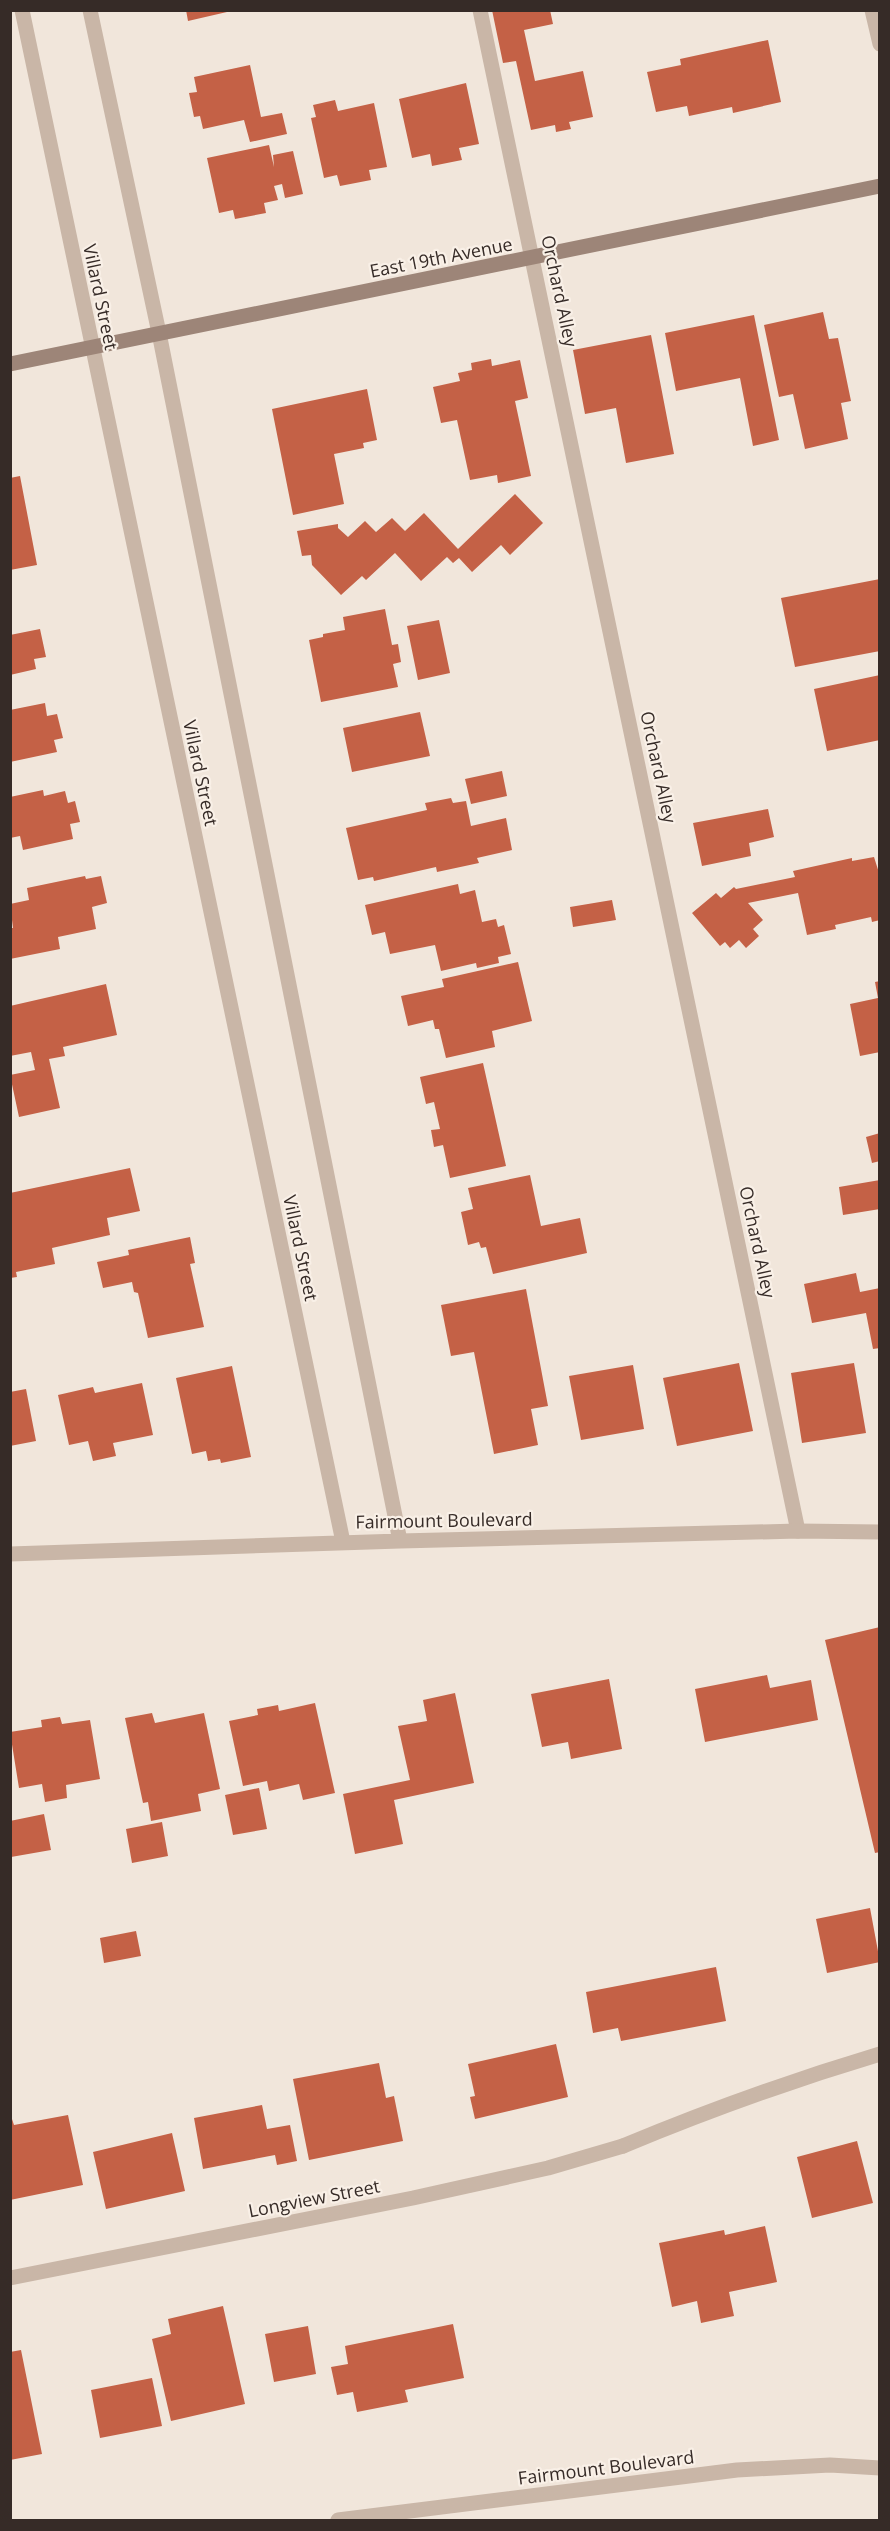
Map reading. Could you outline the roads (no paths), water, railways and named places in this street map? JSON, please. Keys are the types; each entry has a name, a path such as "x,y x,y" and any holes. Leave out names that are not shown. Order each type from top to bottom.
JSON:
{"street":[{"name":"Villard Street","path":"22,10 343,1542"},
{"path":"90,10 159,333 400,1541"},
{"name":"Orchard Alley","path":"480,10 798,1531"},
{"path":"873,10 879,44"},
{"name":"East 19th Avenue","path":"10,364 879,186"},
{"name":"Fairmount Boulevard","path":"10,1554 343,1542 798,1531 879,1532"},
{"name":"Longview Street","path":"10,2278 413,2198 548,2168 623,2146 673,2125 808,2076 879,2054"},
{"name":"Fairmount Boulevard","path":"338,2520 738,2470 830,2465 879,2468"}]}
